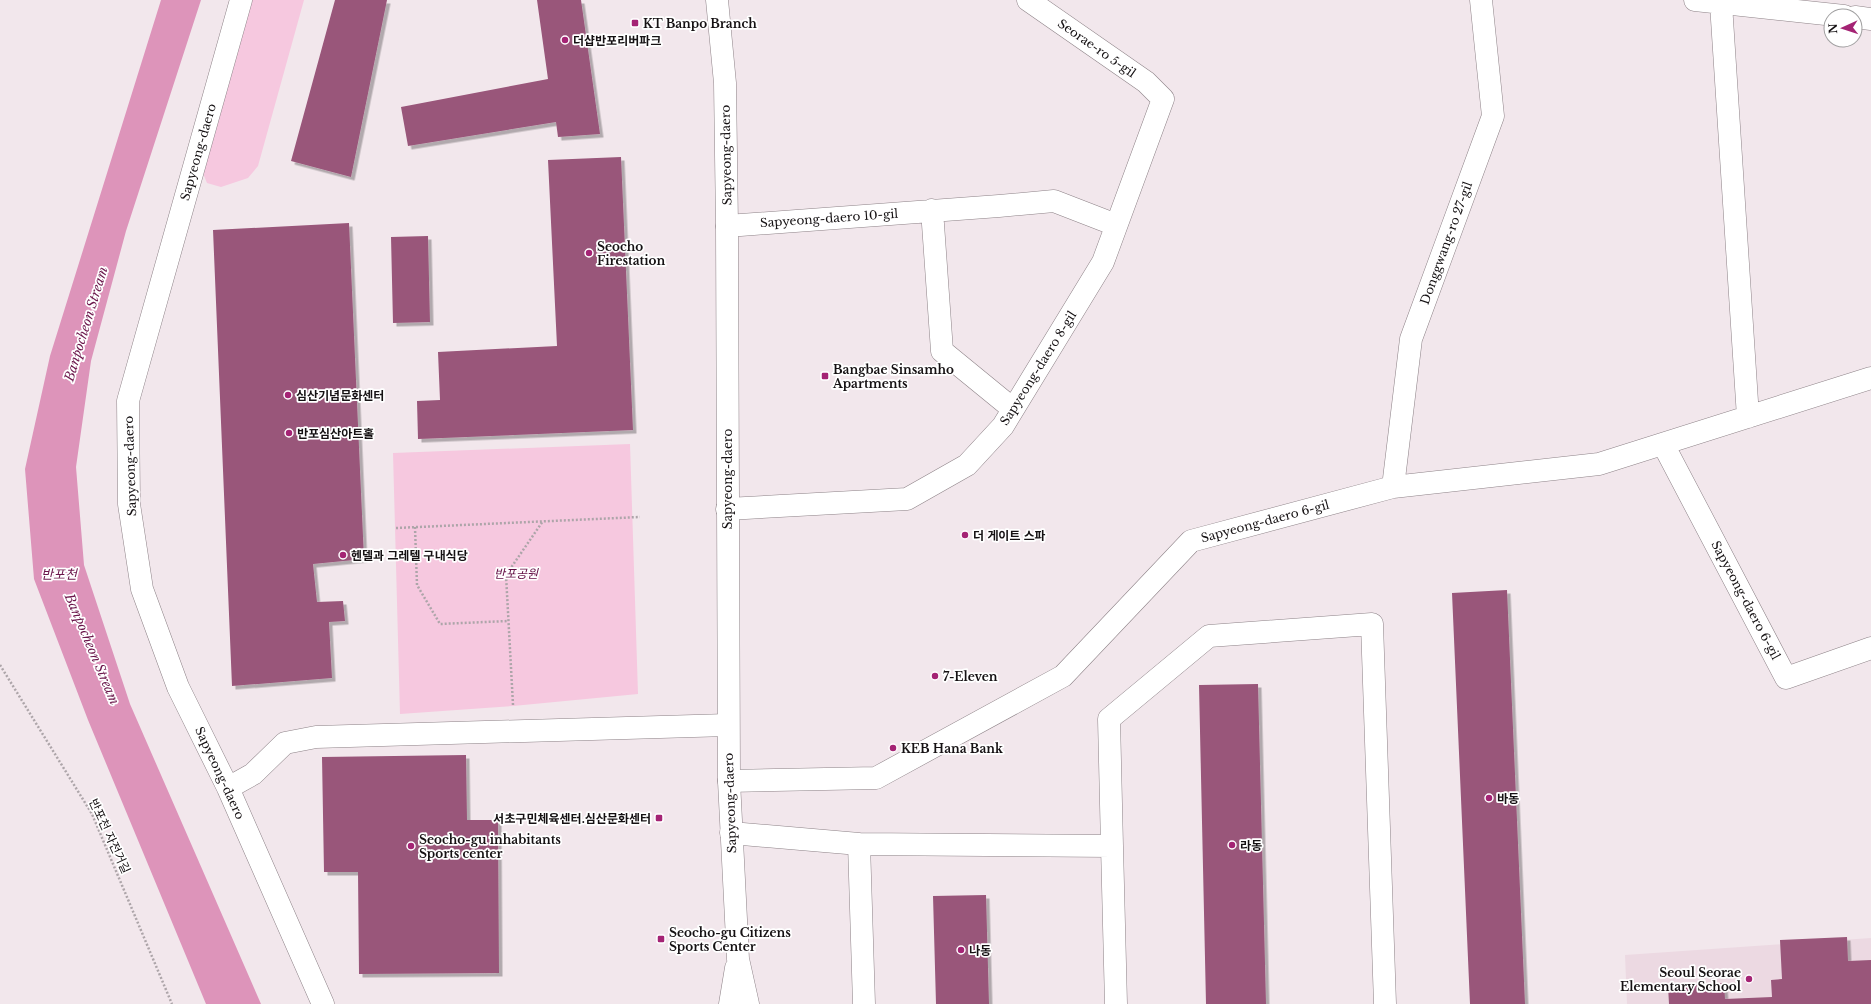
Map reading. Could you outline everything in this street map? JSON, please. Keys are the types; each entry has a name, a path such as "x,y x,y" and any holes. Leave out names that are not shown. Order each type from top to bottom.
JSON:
{"street":[{"name":"Sapyeong-daero","path":"241,0 128,401 129,504 142,589 178,687 228,788 324,1004"},
{"name":"Sapyeong-daero","path":"717,0 725,83 727,226 728,724 731,833 739,1004"},
{"name":"Seorae-ro 5-gil","path":"1028,0 1146,82 1163,99"},
{"name":"Donggwang-ro 27-gil","path":"1393,487 1411,339 1493,116 1480,0"},
{"path":"1695,0 1823,14"},
{"path":"1721,4 1748,417"},
{"name":"Sapyeong-daero 8-gil","path":"727,509 907,499 967,465 1003,426 1103,262 1163,99"},
{"name":"Sapyeong-daero 10-gil","path":"727,226 999,206 1054,200 1116,225"},
{"path":"932,210 942,351 1013,409"},
{"name":"Sapyeong-daero 6-gil","path":"729,781 876,778 1063,676 1191,541 1393,487 1599,464 1871,378"},
{"name":"Sapyeong-daero 6-gil","path":"1663,444 1786,678 1871,648"},
{"path":"1116,1004 1109,719 1209,636 1372,624 1385,1004"},
{"path":"228,788 253,774 285,743 316,737 728,724"},
{"path":"731,833 859,844 1112,846"},
{"path":"859,844 864,1004"},
{"name":"Sapyeong-daero","path":"730,1004 738,959"},
{"name":"Sapyeong-daero","path":"738,959 748,1004"}],"path":[{"path":"396,528 640,517"},
{"path":"515,731 506,575 543,521"},
{"path":"415,527 417,585 440,624 508,621"},
{"name":"반포천 자전거길","path":"0,665 92,814 172,1004"}],"shaded area":[{"name":"Seoul Seorae Elementary School","path":"1871,938 1871,1004 1627,1004 1625,955"}],"green space":[{"path":"250,0 304,0 258,166 248,178 221,187 207,183 202,171"},
{"name":"반포공원","path":"630,444 638,694 513,706 400,714 393,453"}],"water":[{"name":"반포천","path":"161,0 201,0 126,231 91,361 76,467 84,565 130,704 261,1004 206,1004 88,720 34,579 25,469 50,356"}],"building":[{"path":"335,0 387,0 351,177 291,161"},
{"name":"더샵반포리버파크","path":"537,0 581,0 600,134 558,137 556,122 408,146 401,107 548,79"},
{"name":"Seocho Firestation","path":"621,157 633,430 418,439 417,401 440,400 438,352 557,346 548,160"},
{"name":"심산기념문화센터","path":"349,223 364,559 313,564 317,602 343,601 345,621 329,622 332,678 232,686 213,230"},
{"path":"428,236 430,322 393,323 391,237"},
{"name":"바동","path":"1507,590 1525,1004 1470,1004 1452,593"},
{"name":"라동","path":"1258,684 1266,1004 1206,1004 1199,685"},
{"name":"Seocho-gu inhabitants Sports center","path":"466,755 467,820 498,820 499,973 359,974 358,872 324,872 322,757"},
{"name":"나동","path":"986,895 989,1004 936,1004 933,896"},
{"path":"1847,937 1848,961 1871,960 1871,1004 1669,1004 1668,986 1724,983 1725,999 1772,997 1771,980 1782,979 1780,940"}],"place":[{"name":"KT Banpo Branch","path":"635,23"},
{"name":"더샵반포리버파크","path":"565,40"},
{"name":"Seocho Firestation","path":"589,253"},
{"name":"Bangbae Sinsamho Apartments","path":"825,376"},
{"name":"심산기념문화센터","path":"288,395"},
{"name":"반포심산아트홀","path":"289,433"},
{"name":"더 게이트 스파","path":"965,535"},
{"name":"헨델과 그레텔 구내식당","path":"343,555"},
{"name":"7-Eleven","path":"935,676"},
{"name":"KEB Hana Bank","path":"893,748"},
{"name":"바동","path":"1489,798"},
{"name":"서초구민체육센터.심산문화센터","path":"659,818"},
{"name":"라동","path":"1232,845"},
{"name":"Seocho-gu inhabitants Sports center","path":"411,846"},
{"name":"Seocho-gu Citizens Sports Center","path":"661,939"},
{"name":"나동","path":"961,950"},
{"name":"Seoul Seorae Elementary School","path":"1749,979"}],"water label":[{"name":"Banpocheon Stream","path":"86,324"},
{"name":"Banpocheon Stream","path":"92,649"}]}
